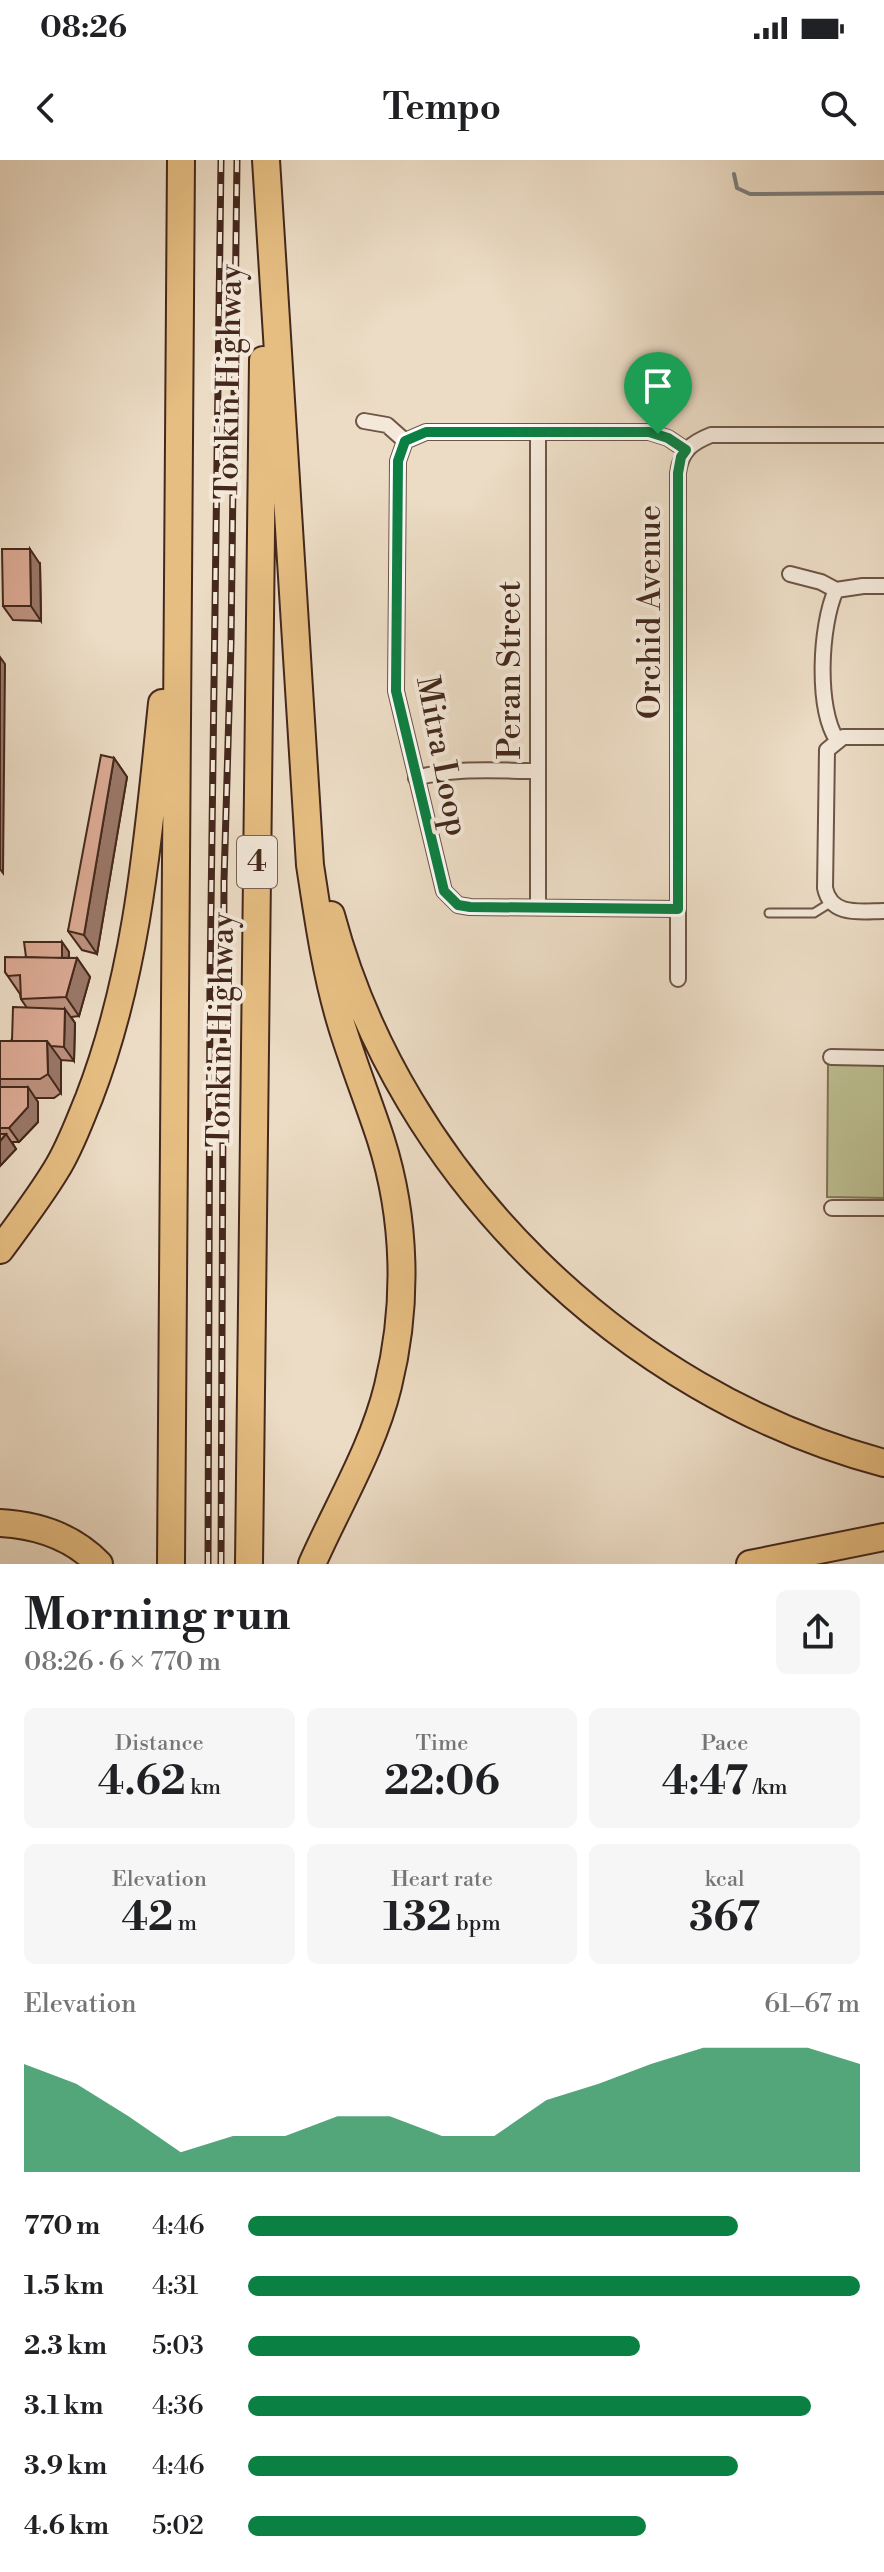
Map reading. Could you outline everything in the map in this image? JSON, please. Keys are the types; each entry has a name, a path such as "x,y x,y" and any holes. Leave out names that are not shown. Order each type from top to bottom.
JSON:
{"highway":[{"path":"0,1250 57,1169 76,1130 105,1054 134,940 145,872 167,654 180,160"},
{"name":"Tonkin Highway","path":"171,1564 180,160"},
{"path":"266,160 310,865 324,952 339,1018 392,1181 402,1264 401,1306 387,1388 359,1466 312,1564"},
{"name":"Tonkin Highway","path":"249,1564 266,160"},
{"path":"305,778 324,887 345,958 367,1015 388,1060 439,1145 500,1223 533,1259 608,1324 689,1380 777,1425 823,1444 884,1463"},
{"path":"0,1523 37,1528 57,1535 76,1545 99,1564"},
{"path":"750,1564 884,1537"}],"street":[{"path":"364,421 387,425 405,441 426,432 649,432 668,438 686,450 693,443 711,435 884,435"},
{"name":"Peran Street","path":"538,432 538,908"},
{"name":"Mitra Loop","path":"405,441 398,461 396,666 400,711 439,879 451,900 470,907 678,909"},
{"name":"Orchid Avenue","path":"678,979 678,473 681,457 686,450"},
{"path":"790,574 821,582 836,590 884,586"},
{"path":"836,590 829,605 825,628 824,704 826,720 837,740"},
{"path":"884,737 852,736 837,740 827,750 825,759 825,888 830,903 844,910 884,911"},
{"path":"416,778 459,770 538,771"},
{"path":"831,1057 884,1058"},
{"path":"832,1208 884,1208"}],"lane":[{"path":"769,913 814,913 830,903"}],"green space":[{"path":"828,1064 884,1065 884,1198 827,1197"}],"building":[{"path":"2,549 30,549 31,606 3,606"},
{"path":"101,755 114,758 84,935 68,931"},
{"path":"24,942 62,942 62,958 26,957"},
{"path":"5,957 77,958 66,997 21,999 20,975 8,976"},
{"path":"13,1007 65,1009 64,1047 51,1046 47,1041 12,1041"},
{"path":"0,1041 47,1041 48,1074 40,1079 0,1079"},
{"path":"0,1087 28,1087 28,1107 9,1128 0,1128"}],"waterway":[{"path":"734,174 737,188 750,194 884,193"}],"railway":[{"path":"208,1564 210,983 221,160"},
{"path":"221,1564 224,881 231,642 237,160"}],"route":[{"path":"426,432 658,434 686,450 681,457 678,473 678,909 458,905 444,891 439,879 396,691 400,449 414,435 426,432"}]}
